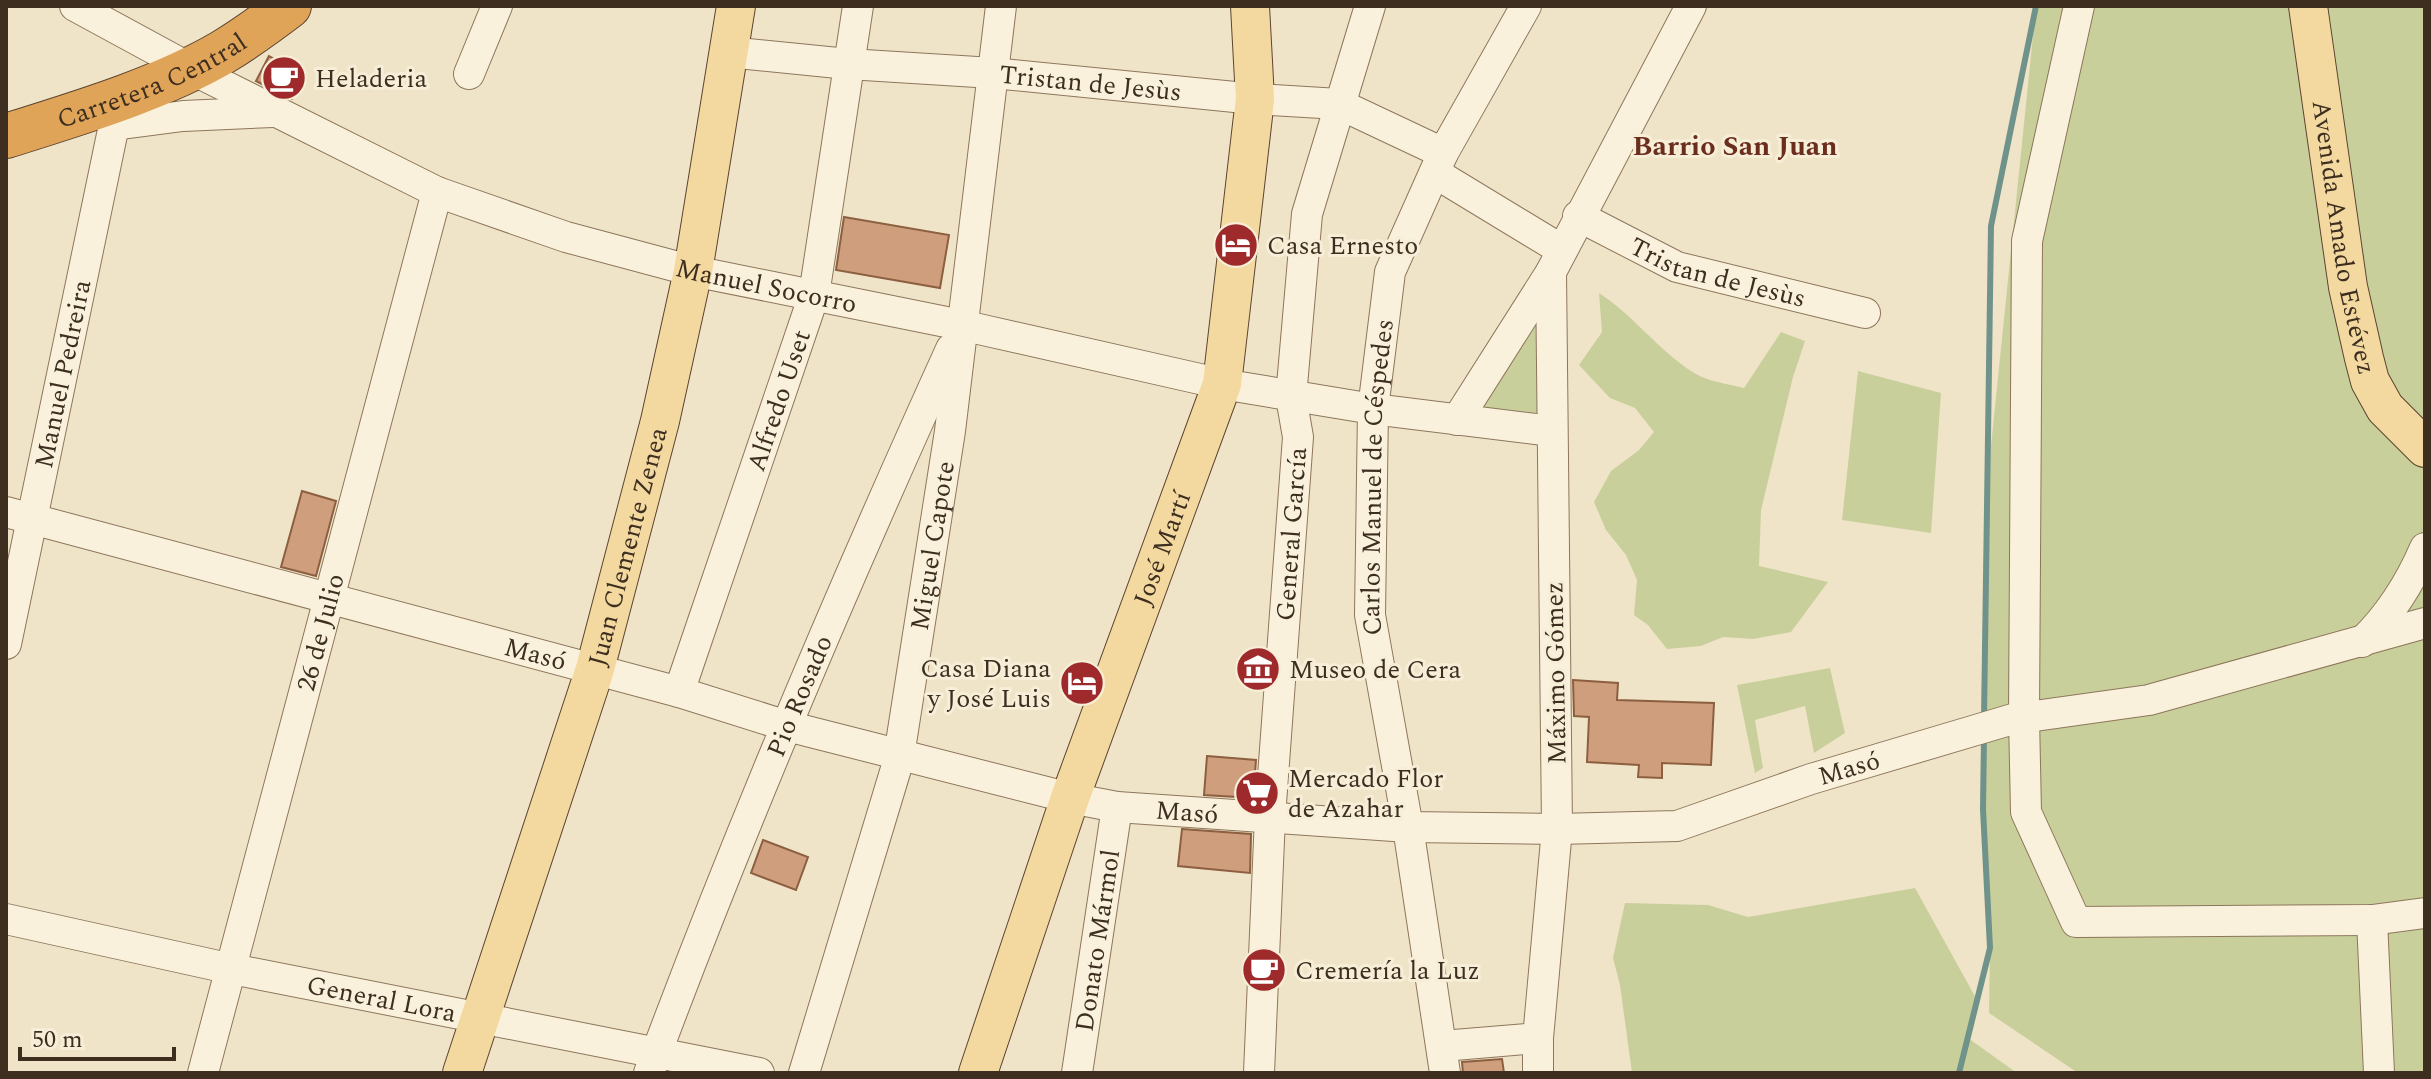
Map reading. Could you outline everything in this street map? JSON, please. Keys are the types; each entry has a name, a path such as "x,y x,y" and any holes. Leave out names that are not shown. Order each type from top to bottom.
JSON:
{"highway":[{"name":"Carretera Central","path":"100,113 191,69 246,37 289,6"},
{"path":"11,130 100,113"}],"main road":[{"name":"Juan Clemente Zenea","path":"462,1073 595,669 660,421 693,271 736,6"},
{"name":"José Martí","path":"978,1073 1070,798 1222,384 1255,99 1250,6"},
{"name":"Avenida Amado Estévez","path":"2308,6 2348,287 2364,358 2370,381 2385,408 2424,452"}],"street":[{"name":"Manuel Socorro","path":"75,6 191,69 437,192 566,237 693,271 961,325 1222,384 1373,409 1552,431"},
{"path":"469,74 497,6"},
{"name":"Alfredo Uset","path":"679,692 814,295 858,6"},
{"name":"Miguel Capote","path":"804,1073 899,754 950,431 1001,6"},
{"name":"General García","path":"1259,1073 1270,817 1298,437 1291,397 1307,214 1370,6"},
{"name":"Carlos Manuel de Céspedes","path":"1443,1059 1408,827 1370,615 1373,409 1390,272 1439,163 1526,6"},
{"name":"Máximo Gómez","path":"1457,420 1556,261 1691,6"},
{"path":"2079,6 2027,241 2018,718 2026,812 2076,922 2372,920 2425,913"},
{"name":"Tristan de Jesùs","path":"728,52 1339,104 1439,163 1556,261"},
{"path":"100,113 183,116 279,112"},
{"name":"Manuel Pedreira","path":"6,644 18,515 100,113"},
{"name":"26 de Julio","path":"203,1073 437,192"},
{"name":"Tristan de Jesùs","path":"1578,216 1677,267 1865,313"},
{"name":"Máximo Gómez","path":"1538,1073 1538,1038 1557,829 1552,431 1556,261"},
{"name":"Pio Rosado","path":"653,1062 870,527 961,325"},
{"name":"Masó","path":"18,515 679,692 787,726 1070,798 1117,807 1408,827 1557,829 1677,826 1811,779 2018,718 2149,700 2425,623"},
{"path":"2361,643 2379,626 2394,605 2425,548"},
{"name":"Donato Mármol","path":"1077,1073 1117,807"},
{"name":"General Lora","path":"6,919 232,969 479,1018 653,1062 759,1073"},
{"path":"2372,920 2379,1073"},
{"path":"1443,1059 1538,1038"}],"green space":[{"path":"2036,6 2425,6 2425,1073 2078,1073 1989,1013 1990,948 1983,809 1987,485"},
{"path":"1599,293 1701,377 1744,388 1781,332 1805,341 1793,377 1761,510 1759,566 1828,582 1791,632 1753,639 1723,637 1701,646 1667,649 1648,625 1634,615 1637,580 1626,555 1606,530 1594,502 1611,471 1639,450 1654,432 1635,408 1610,398 1579,365 1602,332"},
{"path":"1541,303 1543,423 1480,412"},
{"path":"1858,371 1941,393 1931,533 1842,520"},
{"path":"1830,668 1845,733 1814,753 1805,706 1755,720 1763,768 1755,773 1737,685"},
{"path":"1915,888 1977,1000 1968,1038 2017,1073 1632,1073 1620,985 1613,958 1625,903 1708,905 1748,917"}],"building":[{"path":"269,56 304,76 292,99 256,81"},
{"path":"844,217 949,235 940,288 836,270"},
{"path":"302,491 336,501 316,576 281,567"},
{"path":"1573,680 1618,683 1617,700 1714,703 1711,765 1662,763 1662,778 1638,777 1639,765 1587,762 1589,717 1574,716"},
{"path":"1207,756 1256,760 1253,798 1204,795"},
{"path":"1182,829 1251,834 1250,873 1178,866"},
{"path":"763,840 808,857 796,890 751,873"},
{"path":"1502,1059 1504,1073 1463,1073 1462,1062"}],"waterway":[{"path":"1984,718 1991,226 2036,6"},
{"path":"1959,1073 1990,948 1983,809 1984,737"}],"place":[{"name":"Heladeria","path":"284,78"},
{"name":"Casa Ernesto","path":"1236,245"},
{"name":"Museo de Cera","path":"1258,669"},
{"name":"Casa Diana y José Luis","path":"1082,683"},
{"name":"Mercado Flor de Azahar","path":"1257,793"},
{"name":"Cremería la Luz","path":"1264,970"}],"district":[{"name":"Barrio San Juan","path":"1735,145"}]}
